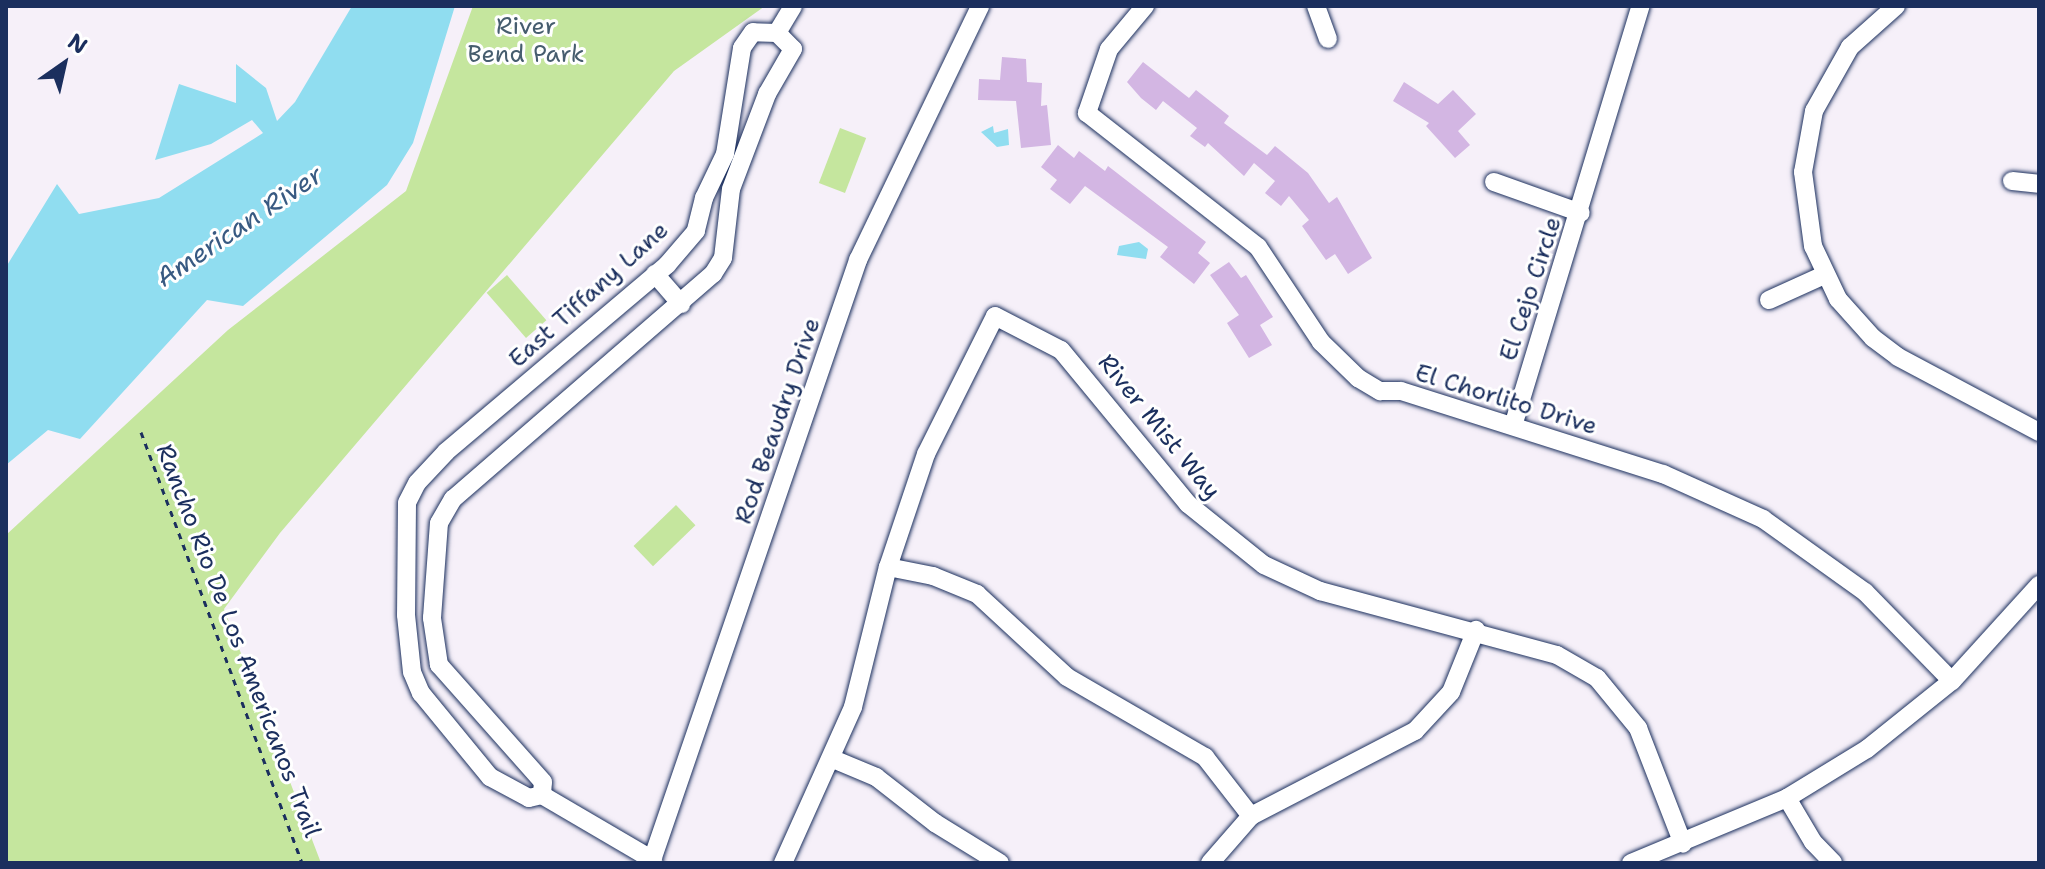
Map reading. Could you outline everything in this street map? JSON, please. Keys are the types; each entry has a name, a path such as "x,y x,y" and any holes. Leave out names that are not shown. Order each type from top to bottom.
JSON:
{"street":[{"path":"542,795 543,782 439,665 432,618 439,523 453,499 681,304 723,258 731,189 767,94 793,49 777,33 793,6"},
{"name":"Rod Beaudry Drive","path":"652,862 858,260 980,6"},
{"name":"El Chorlito Drive","path":"1145,6 1109,49 1087,113 1258,247 1321,342 1358,378 1380,391 1401,391 1677,480 1763,519 1865,592 1952,681"},
{"path":"1316,6 1328,39"},
{"name":"El Cejo Circle","path":"1513,426 1581,213 1641,6"},
{"path":"1896,6 1850,47 1823,88 1811,122 1803,199 1824,275 1855,321 1898,357 2039,432"},
{"name":"East Tiffany Lane","path":"652,862 542,795 529,798 490,777 421,693 412,672 406,615 407,503 417,483 446,452 655,274 696,231 704,198 725,154 742,48 753,32 777,33"},
{"path":"2012,181 2039,184"},
{"name":"El Cejo Circle","path":"1494,182 1581,213"},
{"path":"655,274 681,304"},
{"path":"1769,300 1824,275"},
{"name":"River Mist Way","path":"783,863 833,759 865,665 888,567 926,454 995,316 1040,336 1079,367 1188,504 1245,553 1320,591 1476,630 1575,663 1611,692 1638,728 1683,844"},
{"path":"888,567 956,583 987,601 1067,677 1205,757 1251,816"},
{"path":"1631,863 1683,844 1787,798 1867,749 1952,681 2039,586"},
{"path":"1210,863 1251,816 1415,731 1451,692 1476,630"},
{"path":"833,759 876,777 953,836 1000,863"},
{"path":"1787,798 1813,842 1833,863"}],"path":[{"name":"Rancho Rio De Los Americanos Trail","path":"141,432 302,863"}],"green space":[{"name":"River Bend Park","path":"473,6 765,6 674,71 280,533 224,609 321,863 6,863 6,535 228,330 406,191"},
{"path":"840,128 866,138 845,193 819,183"},
{"path":"507,275 546,320 526,338 487,293"},
{"path":"676,505 695,525 653,566 634,546"}],"water":[{"name":"American River","path":"352,6 455,6 413,143 387,185 243,306 207,300 80,439 48,430 6,465 6,267 57,184 79,214 159,198 263,133 252,120 211,144 155,160 179,84 236,103 236,64 266,88 277,121 295,102"},
{"path":"993,126 994,133 1008,129 1009,145 997,147 981,132"},
{"path":"1139,242 1148,249 1146,259 1117,255 1119,246"}],"building":[{"path":"1002,57 1026,59 1027,82 1042,83 1041,106 1047,105 1051,145 1021,148 1016,101 978,100 979,79 1000,80"},
{"path":"1143,62 1189,98 1196,90 1229,116 1224,123 1267,155 1275,146 1308,173 1329,203 1337,197 1372,258 1348,274 1335,254 1326,260 1302,226 1309,220 1289,196 1281,206 1265,193 1275,181 1254,163 1244,176 1208,143 1205,147 1190,136 1197,128 1163,101 1156,110 1141,98 1127,82"},
{"path":"1404,82 1438,104 1453,90 1476,114 1458,131 1470,145 1455,158 1426,126 1429,123 1393,101"},
{"path":"1058,145 1074,158 1079,151 1105,171 1108,166 1206,242 1198,253 1210,263 1194,284 1160,257 1168,247 1085,186 1070,204 1050,189 1057,180 1041,167"},
{"path":"1229,262 1241,278 1246,275 1273,317 1260,325 1272,345 1249,358 1227,323 1239,315 1210,275"}]}
